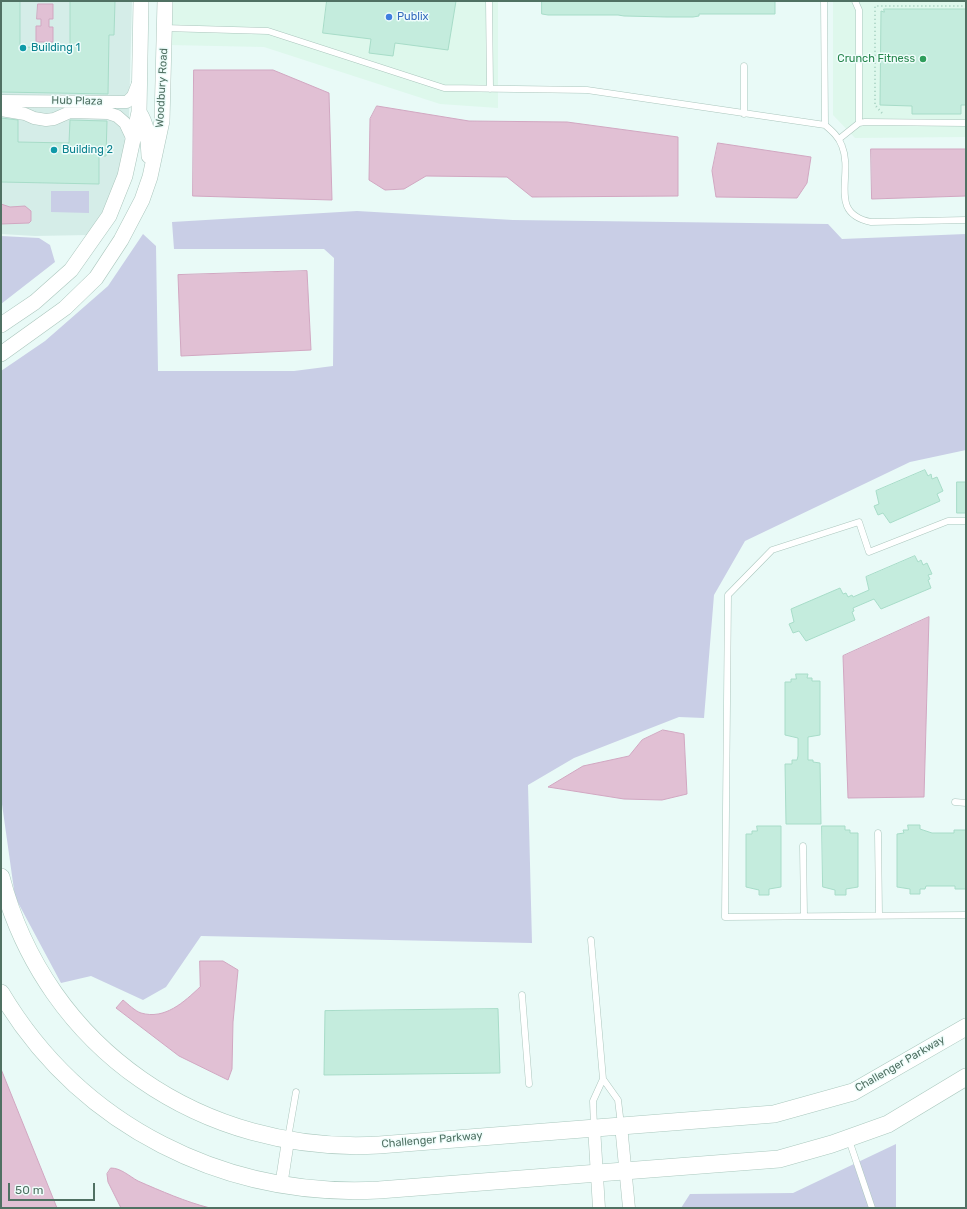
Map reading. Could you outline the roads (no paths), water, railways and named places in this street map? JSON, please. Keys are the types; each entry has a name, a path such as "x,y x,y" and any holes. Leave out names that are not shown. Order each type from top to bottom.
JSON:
{"main road":[{"name":"Challenger Parkway","path":"1,877 16,924 40,971 74,1018 102,1048 142,1080 184,1106 239,1129 288,1141 323,1145 359,1146 774,1114 853,1092 966,1027"},
{"path":"1,993 22,1025 61,1071 96,1102 124,1123 160,1144 199,1162 246,1178 281,1186 329,1191 358,1191 779,1159 888,1124 964,1080"}],"street":[{"name":"Woodbury Road","path":"1,325 35,302 71,270 109,216 125,176 139,112 141,1"},
{"name":"Woodbury Road","path":"1,354 65,308 96,278 121,240 142,200 150,177 162,122 165,1"},
{"path":"139,80 133,96 127,102 139,112 145,121 148,133 150,177"},
{"path":"25,100 25,114"},
{"name":"Hub Plaza","path":"1,101 127,102"},
{"path":"61,115 62,101"},
{"name":"Hub Plaza","path":"1,110 25,114 34,118 46,120 70,112 108,113 117,116 126,123 133,140"},
{"path":"621,1125 629,1208"},
{"path":"594,1127 599,1208"},
{"path":"281,1186 288,1141"}],"lane":[{"path":"489,1 490,89"},
{"path":"824,1 825,125"},
{"path":"855,1 858,10 859,123"},
{"path":"164,28 268,30 444,88 587,90 825,125 839,139 846,158 845,200 848,211 857,220 871,222 966,220"},
{"path":"744,66 744,114"},
{"path":"839,139 859,123 966,123"},
{"path":"966,521 948,521 869,552 859,522 772,550 728,595 725,917 966,914"},
{"path":"955,802 966,802"},
{"path":"878,833 879,915"},
{"path":"803,846 804,916"},
{"path":"591,940 603,1079 593,1102 594,1127"},
{"path":"522,995 529,1084"},
{"path":"603,1079 618,1100 621,1125"},
{"path":"288,1141 296,1092"},
{"path":"848,1138 872,1208"}],"place":[{"name":"Publix","path":"389,17"},
{"name":"Building 1","path":"23,48"},
{"name":"Crunch Fitness","path":"923,59"},
{"name":"Building 2","path":"54,150"}]}
